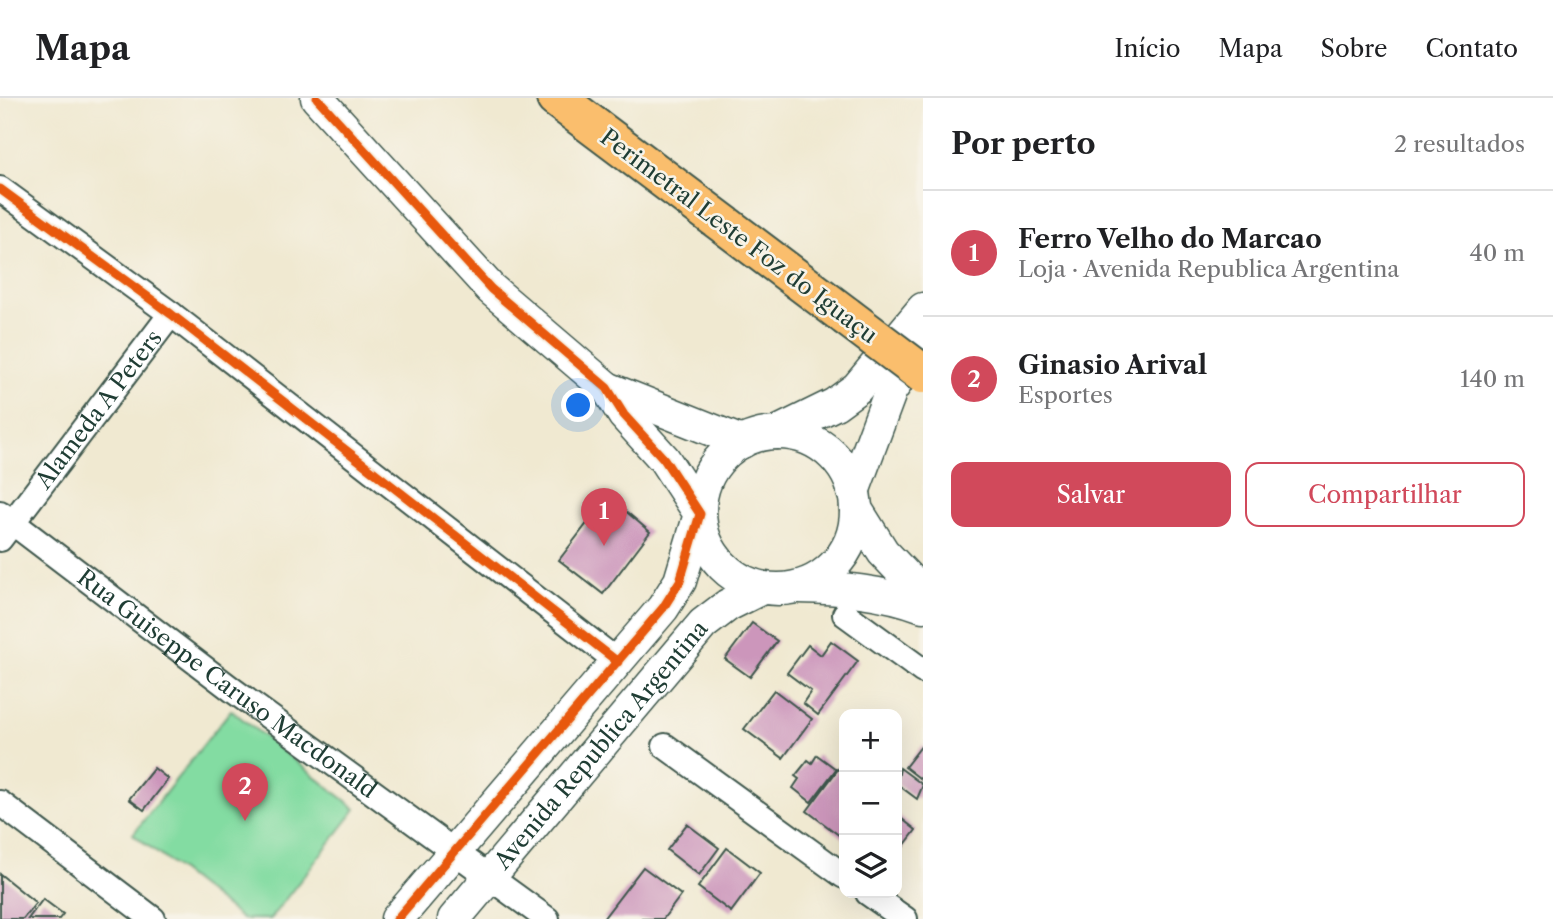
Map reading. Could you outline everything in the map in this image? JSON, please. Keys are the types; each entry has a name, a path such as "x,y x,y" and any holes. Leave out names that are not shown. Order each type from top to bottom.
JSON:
{"highway":[{"name":"Perimetral Leste Foz do Iguaçu","path":"556,98 923,374"}],"street":[{"path":"317,98 491,289 607,388 624,415 664,459 700,514 705,539 718,562 731,574 762,588 865,591 895,596 923,606"},
{"path":"0,189 171,314 618,662"},
{"path":"700,514 707,480 716,465 742,442 776,433 835,404 857,388 923,309"},
{"name":"Alameda A Peters","path":"4,525 171,314"},
{"path":"797,587 828,571 840,558 855,526 855,500 891,390 923,344"},
{"path":"607,388 742,442"},
{"path":"776,433 793,435 825,449 847,475 855,500 883,552 923,594"},
{"name":"Avenida Republica Argentina","path":"397,919 663,608 680,581 700,514"},
{"name":"Rua Guiseppe Caruso Macdonald","path":"4,525 547,919"},
{"name":"Avenida Republica Argentina","path":"454,919 703,624 728,605 762,588"},
{"path":"845,614 923,671"},
{"path":"665,746 839,872"},
{"path":"0,803 153,919"},
{"path":"875,898 905,919"}],"green space":[{"path":"231,710 356,809 270,919 242,919 133,834"}],"building":[{"path":"608,496 650,532 603,594 559,560"},
{"path":"752,623 777,641 750,677 725,659"},
{"path":"831,641 858,661 818,715 803,703 811,691 787,673 808,645 821,655"},
{"path":"774,690 812,719 783,758 744,729"},
{"path":"923,744 923,781 905,767"},
{"path":"817,755 836,769 811,802 793,788 799,779 795,776 808,760 812,763"},
{"path":"154,768 168,779 144,810 129,799"},
{"path":"839,768 839,835 807,811"},
{"path":"902,769 923,785 917,799 902,788"},
{"path":"902,819 916,830 902,848"},
{"path":"687,824 719,848 699,875 667,850"},
{"path":"727,848 760,873 731,912 698,887"},
{"path":"643,867 681,895 663,919 603,919"},
{"path":"0,874 36,903 23,919 0,919"},
{"path":"43,899 63,914 59,919 28,919"}],"cycle path":[{"path":"317,98 491,289 607,388 624,415 664,459 700,514 680,581 663,608 397,919"},
{"path":"0,189 171,314 618,662"}],"place":[{"name":"Ferro Velho do Marcao","path":"604,546"},
{"name":"Ginasio Arival","path":"245,821"}]}
